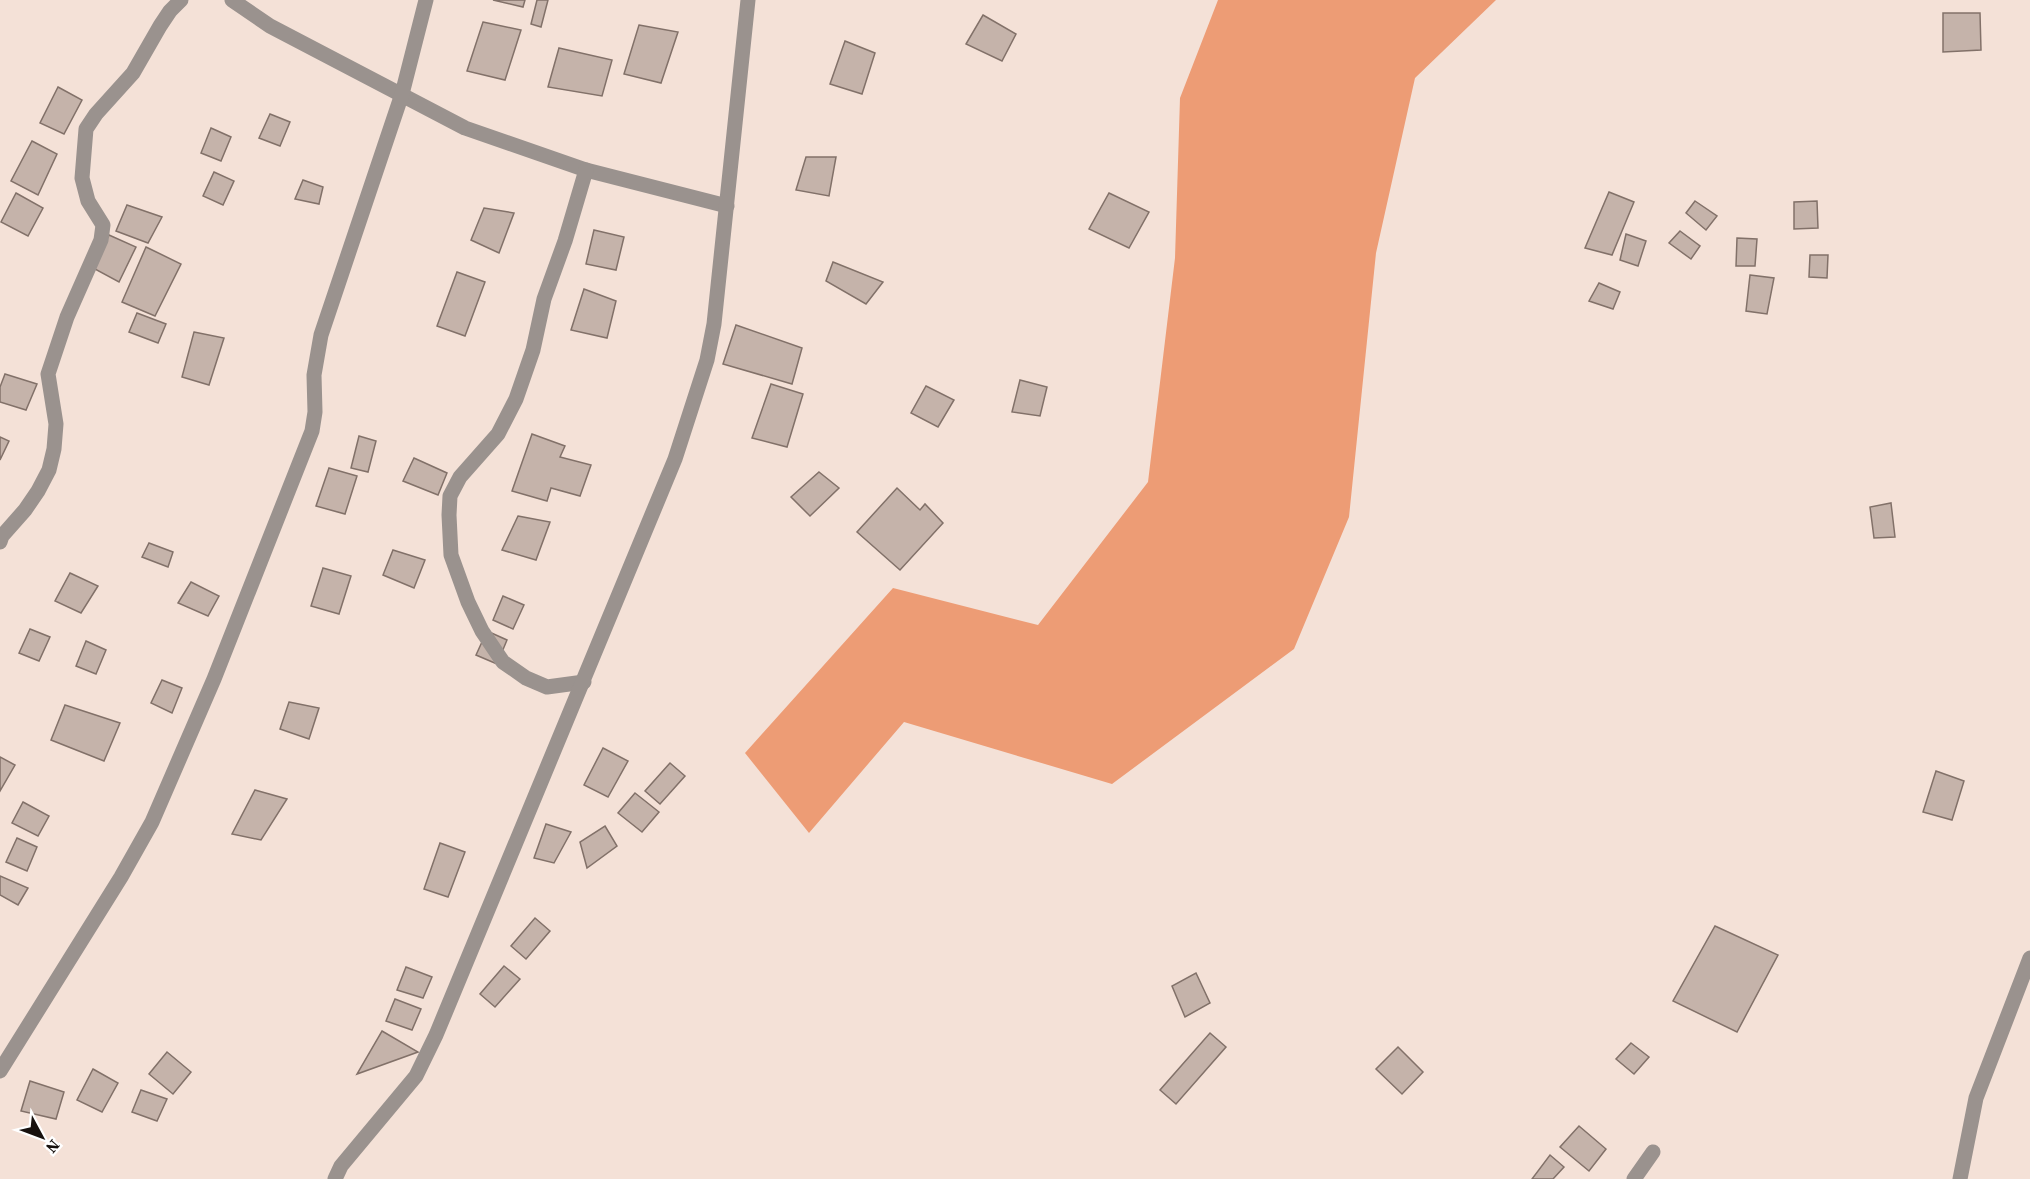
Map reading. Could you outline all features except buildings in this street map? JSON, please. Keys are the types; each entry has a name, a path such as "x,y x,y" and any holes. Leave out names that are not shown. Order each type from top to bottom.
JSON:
{"street":[{"path":"0,542 2,536 38,491 49,470 56,424 48,374 67,317 101,240 103,225 88,201 82,178 86,129 96,114 133,73 160,26 181,0"},
{"path":"232,0 270,26 465,128 586,170 727,206"},
{"path":"0,1071 121,877 152,822 214,679 312,431 315,412 314,375 321,335 402,94 426,0"},
{"path":"334,1179 341,1166 416,1076 436,1035 675,459 706,360 714,324 748,0"},
{"path":"584,682 547,687 526,678 503,662 482,631 468,602 451,555 449,514 450,496 460,477 498,434 516,399 533,350 544,299 565,241 586,170"},
{"path":"1960,1179 1976,1098 2030,958"},
{"path":"1634,1179 1653,1152"}],"shaded area":[{"path":"1218,0 1496,0 1415,78 1376,253 1349,517 1294,649 1112,784 904,722 809,833 745,753 893,588 1038,625 1148,482 1175,258 1180,98"}]}
